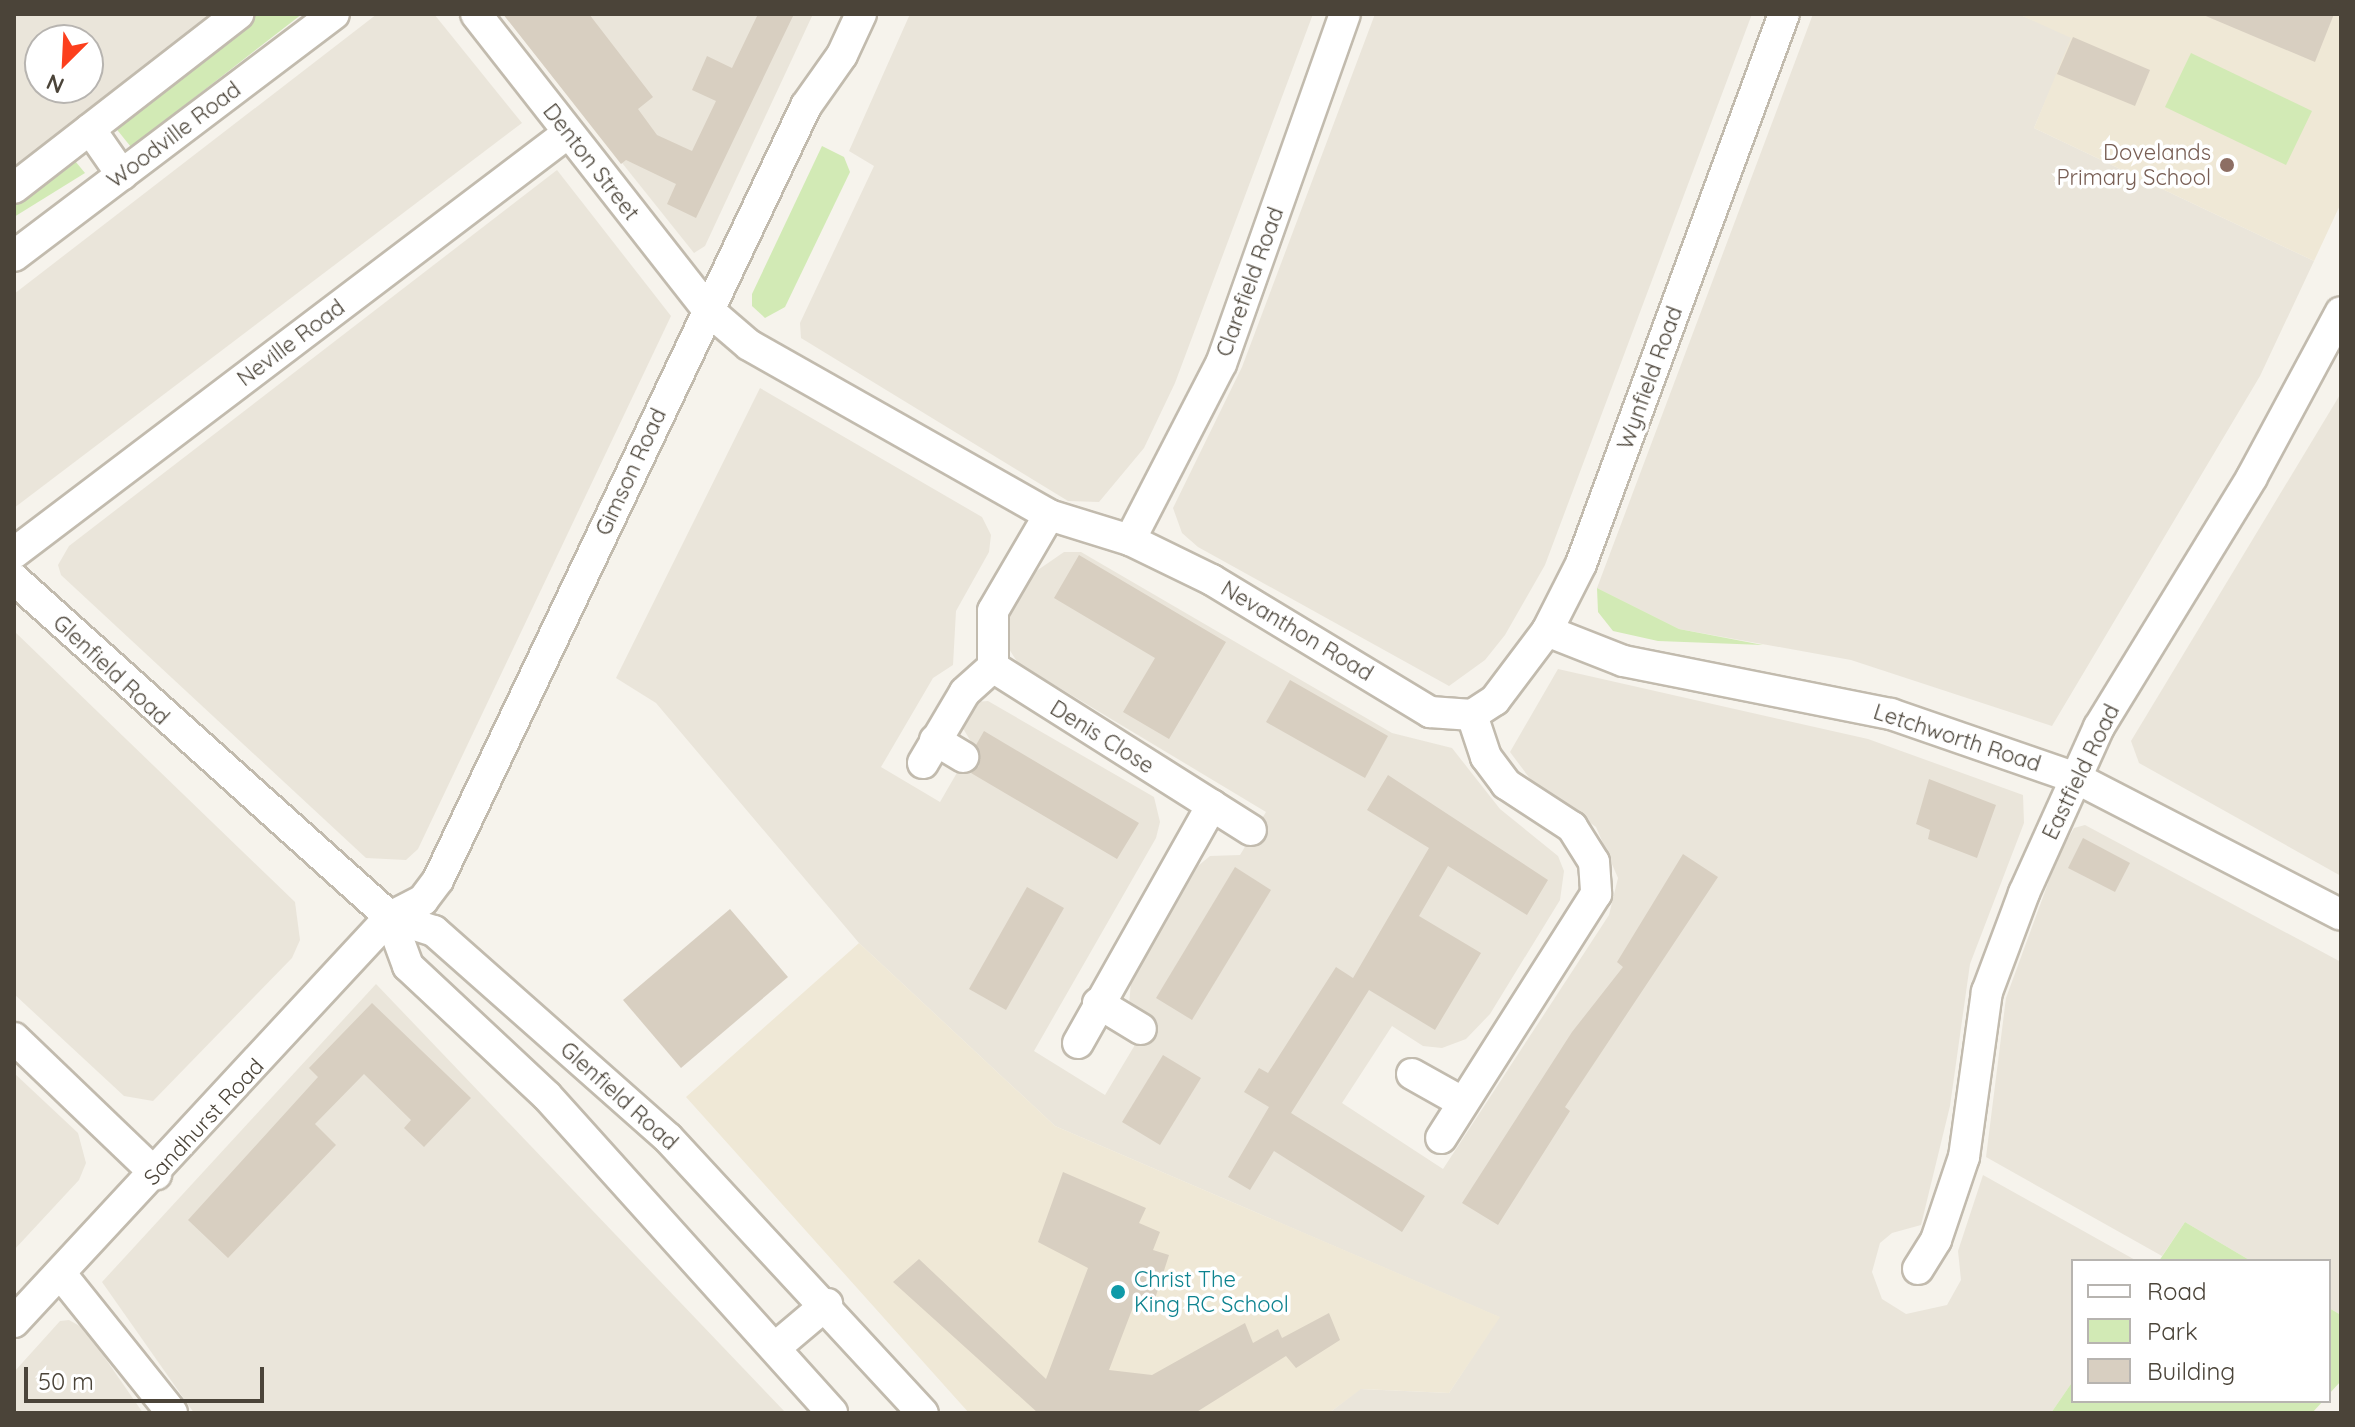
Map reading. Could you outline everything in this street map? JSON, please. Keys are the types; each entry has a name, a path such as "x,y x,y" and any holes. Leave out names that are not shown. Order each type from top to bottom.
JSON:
{"street":[{"path":"14,188 238,14"},
{"name":"Woodville Road","path":"14,256 334,14"},
{"name":"Denton Street","path":"476,14 707,309"},
{"name":"Gimson Road","path":"390,917 423,900 438,880 806,106 842,55 861,14"},
{"name":"Clarefield Road","path":"1130,540 1221,364 1345,14"},
{"name":"Wynfield Road","path":"1472,715 1495,700 1547,631 1581,564 1784,14"},
{"path":"90,129 122,175"},
{"name":"Neville Road","path":"14,553 568,133"},
{"name":"Nevanthon Road","path":"707,309 749,345 1049,515 1130,540 1212,580 1430,712 1472,715"},
{"name":"Eastfield Road","path":"1918,1269 1936,1240 1964,1157 1987,992 2076,778 2099,727 2252,477 2341,312"},
{"path":"963,757 929,751 965,692 993,667 993,611 1049,515"},
{"name":"Glenfield Road","path":"14,579 390,917 434,931 493,978 668,1138 827,1304 923,1413"},
{"name":"Letchworth Road","path":"1547,631 1623,661 1891,714 2076,778 2341,915"},
{"name":"Denis Close","path":"993,667 1251,830"},
{"path":"1441,1138 1596,894 1594,862 1572,827 1506,784 1486,757 1472,715"},
{"path":"1078,1043 1212,805"},
{"name":"Glenfield Road","path":"390,917 408,966 547,1096 776,1347 832,1413"},
{"name":"Sandhurst Road","path":"14,1322 156,1174 390,917"},
{"path":"1098,1003 1141,1029"},
{"path":"14,1038 156,1174"},
{"path":"1412,1074 1462,1102"},
{"path":"60,1273 172,1413"},
{"path":"776,1347 827,1304"}],"shaded area":[{"path":"14,14 238,14 14,188"},
{"path":"377,14 434,14 522,123 14,508 14,294"},
{"path":"503,14 813,14 705,246 694,253"},
{"path":"910,14 1313,14 1175,383 1144,448 1099,502 1068,501 801,338 800,323 874,166 849,151"},
{"path":"1375,14 1752,14 1545,565 1505,635 1485,660 1449,686 1198,547 1182,533 1173,508 1242,367"},
{"path":"1813,14 2018,14 2073,37 2034,128 2314,261 2260,376 2052,726 1851,660 1679,629 1597,588"},
{"name":"Dovelands Primary School","path":"2018,14 2341,14 2341,203 2314,261 2034,128 2071,38"},
{"path":"557,170 671,316 418,849 406,860 366,858 61,575 58,565 69,546"},
{"path":"760,388 982,517 991,535 989,552 956,611 953,665 933,678 881,767 940,802 973,745 961,725 975,702 988,701 1154,797 1160,822 1156,838 1034,1051 1105,1095 1148,1023 1129,1005 1131,982 1198,866 1210,856 1240,855 1266,812 1018,663 1009,649 1006,621 1032,574 1064,552 1081,552 1392,733 1452,748 1500,809 1558,856 1564,871 1560,900 1490,1014 1466,1039 1442,1048 1423,1046 1392,1026 1342,1103 1443,1169 1609,915 1618,878 1596,827 1531,780 1510,752 1558,669 1868,739 2023,795 2024,823 1970,964 1950,1106 1921,1225 1892,1233 1880,1243 1872,1272 1882,1299 1906,1314 1947,1305 1961,1280 1958,1251 1983,1175 2133,1259 2071,1259 2071,1384 2051,1413 1329,1413 1360,1389 1449,1393 1499,1317 1055,1126 859,943 656,703 616,678"},
{"path":"2341,393 2341,876 2139,763 2131,741"},
{"path":"14,631 295,902 300,940 292,958 153,1101 124,1096 14,994"},
{"path":"2085,825 2341,962 2341,1315 2331,1309 2331,1259 2248,1259 2185,1222 2162,1256 1986,1157 2006,998 2058,856 2074,828"},
{"path":"859,943 1055,1126 1500,1317 1449,1393 1361,1389 1329,1413 969,1413 686,1097"},
{"path":"376,984 786,1413 194,1413 102,1282"},
{"path":"14,1073 78,1133 86,1163 79,1180 14,1250"},
{"path":"69,1320 85,1329 143,1413 14,1413 14,1372 60,1321"}],"green space":[{"path":"257,14 302,14 131,147 114,126"},
{"path":"2191,53 2312,111 2286,165 2165,107"},
{"path":"822,146 844,157 850,172 785,307 765,318 752,306 752,294"},
{"path":"71,156 85,173 14,217 14,200"},
{"path":"1597,588 1679,629 1763,645 1658,641 1613,631 1598,612"},
{"path":"2185,1222 2248,1259 2160,1259"},
{"path":"2331,1309 2341,1315 2341,1381 2331,1392"},
{"path":"2071,1384 2071,1403 2321,1403 2312,1413 2051,1413"}],"building":[{"path":"503,14 589,14 653,97 638,109 657,135 692,151 716,101 692,90 707,56 732,68 758,14 794,14 696,218 667,204 676,184 626,160 621,164"},
{"path":"2201,14 2334,14 2315,62"},
{"path":"2073,37 2150,70 2135,106 2057,74"},
{"path":"1079,555 1226,642 1169,739 1123,712 1155,658 1054,598"},
{"path":"1290,680 1388,736 1365,778 1266,722"},
{"path":"984,731 1139,823 1117,859 971,773 979,766 976,745"},
{"path":"1388,775 1548,880 1527,915 1448,866 1419,916 1481,953 1435,1030 1369,990 1291,1113 1425,1196 1402,1232 1274,1151 1250,1190 1228,1177 1269,1107 1244,1092 1259,1068 1268,1073 1336,967 1353,978 1429,848 1367,810"},
{"path":"1929,779 1996,805 1977,858 1928,839 1930,830 1916,824"},
{"path":"2083,838 2130,863 2115,892 2068,868"},
{"path":"1683,854 1718,877 1565,1107 1570,1111 1498,1225 1462,1203 1572,1032 1623,967 1617,962"},
{"path":"1235,867 1271,890 1192,1020 1156,998"},
{"path":"1027,887 1064,908 1006,1010 969,989"},
{"path":"730,909 788,977 681,1068 623,1000"},
{"path":"372,1003 471,1098 424,1147 404,1128 411,1120 364,1074 315,1124 336,1145 228,1258 188,1220 318,1077 309,1068"},
{"path":"1163,1055 1201,1078 1160,1145 1122,1122"},
{"name":"Christ The King RC School","path":"1063,1172 1146,1208 1139,1223 1160,1232 1153,1250 1169,1255 1152,1308 1135,1302 1109,1370 1152,1375 1245,1323 1253,1343 1278,1329 1282,1338 1329,1313 1340,1340 1296,1368 1286,1356 1195,1413 1038,1413 893,1282 919,1259 1046,1379 1088,1268 1038,1242"}],"place":[{"name":"Dovelands Primary School","path":"2227,165"},
{"name":"Christ The King RC School","path":"1118,1292"}]}
